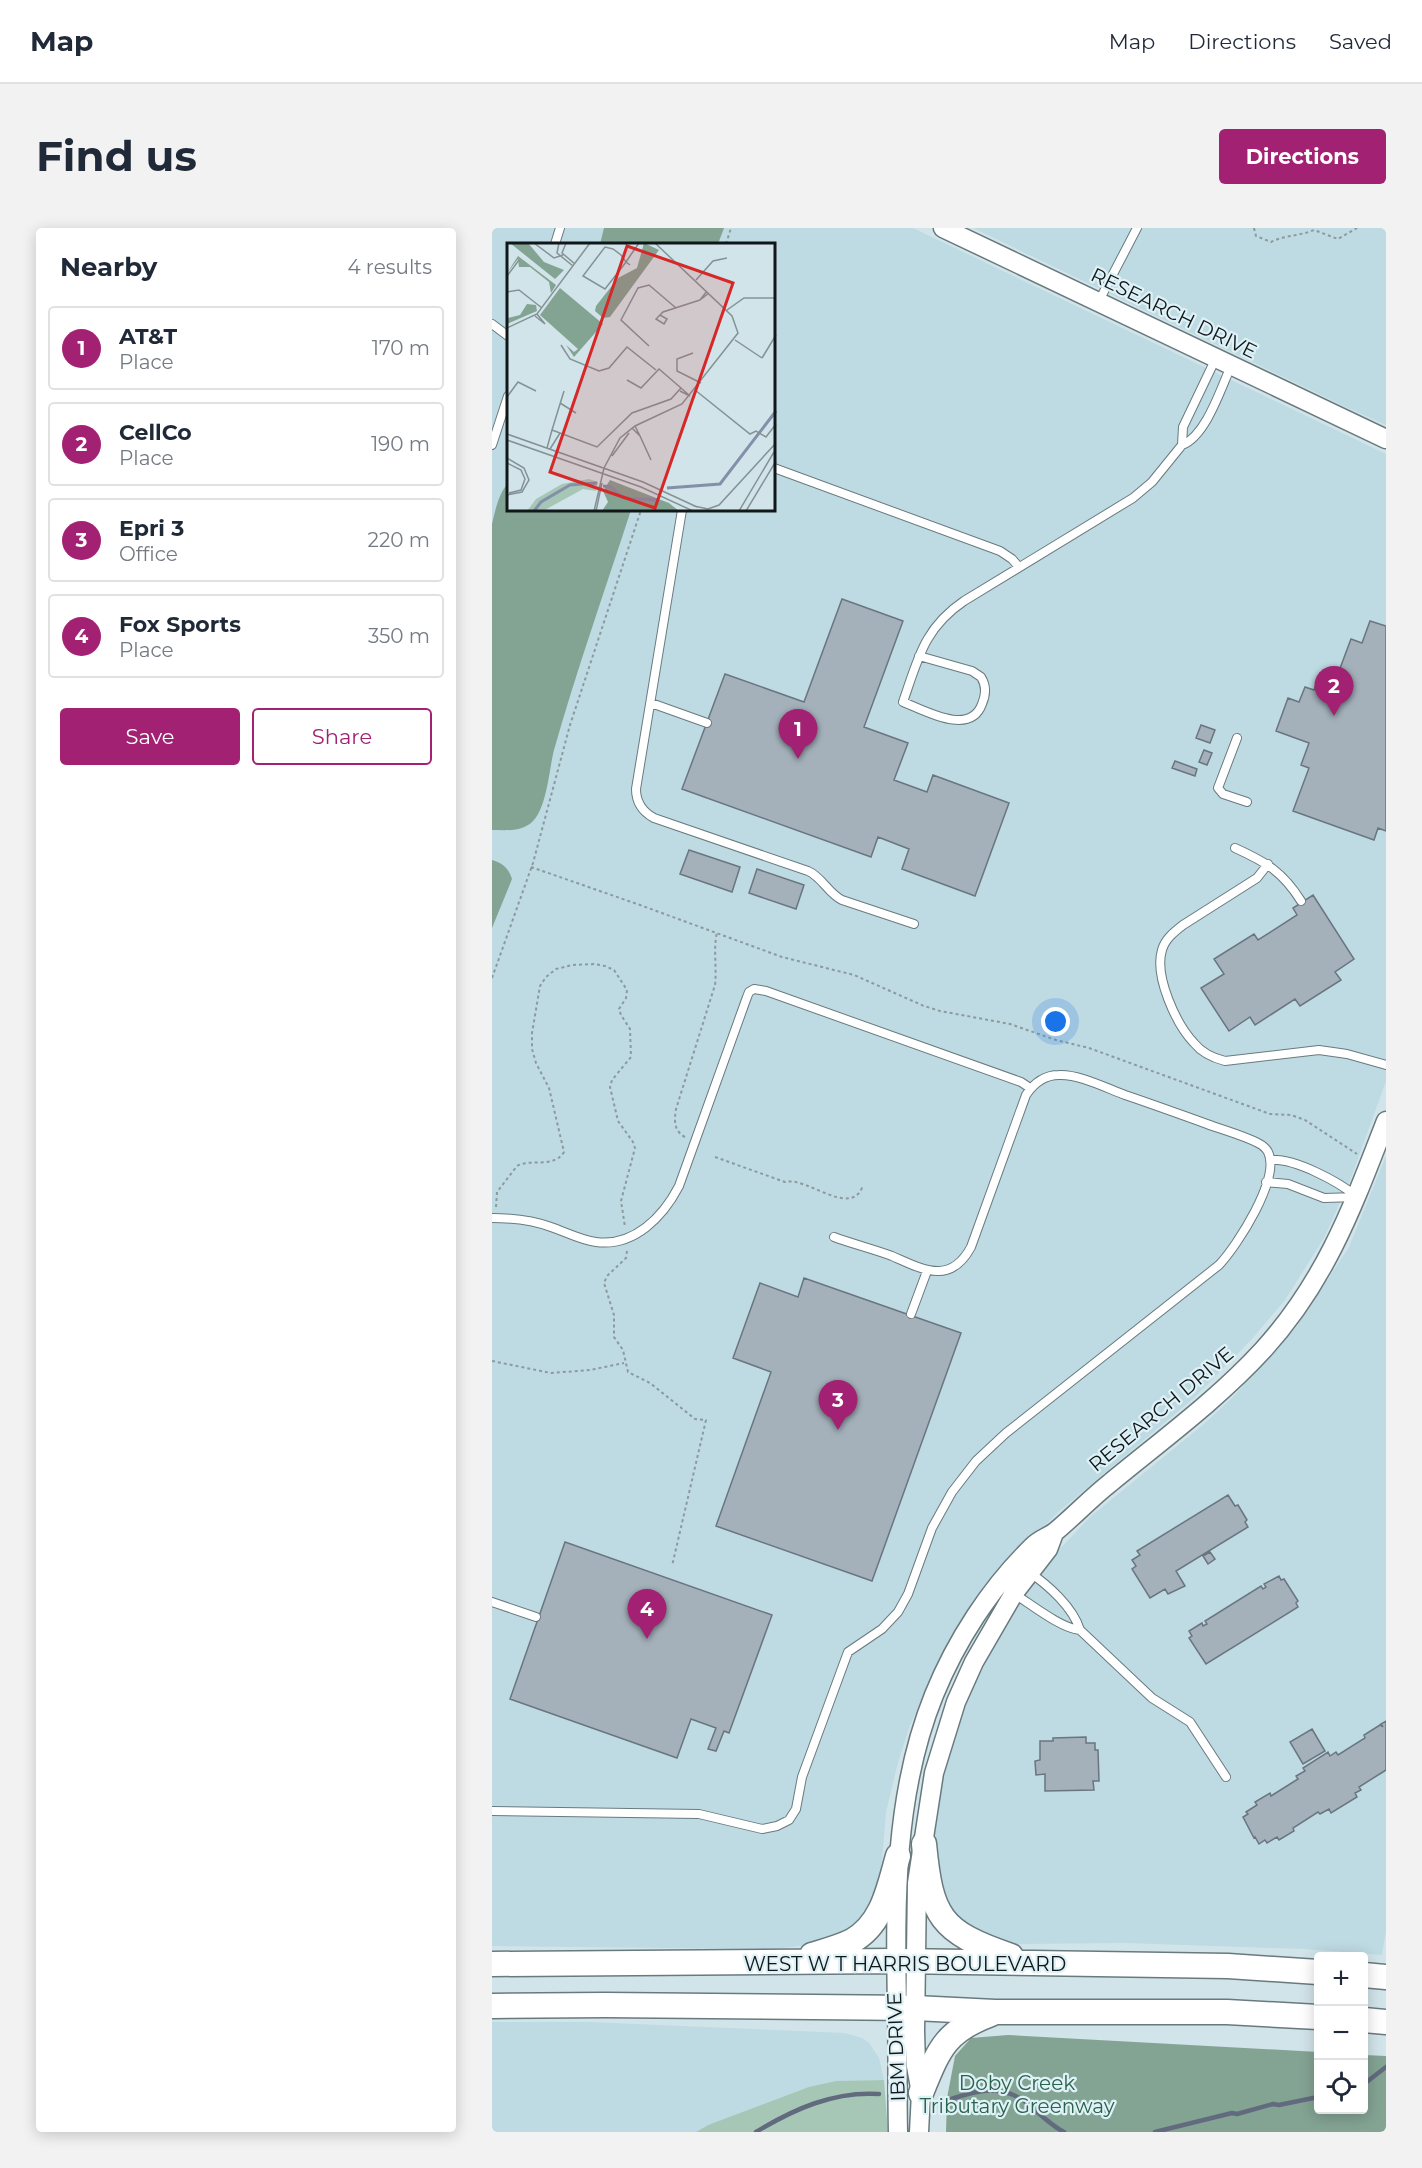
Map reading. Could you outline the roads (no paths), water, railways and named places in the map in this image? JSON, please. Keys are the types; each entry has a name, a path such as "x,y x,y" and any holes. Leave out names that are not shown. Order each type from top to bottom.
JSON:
{"main road":[{"path":"924,1844 927,1880 933,1900 950,1926 962,1937 982,1947 1030,1963"},
{"path":"794,1961 852,1941 865,1932 881,1909 898,1856"},
{"name":"WEST W T HARRIS BOULEVARD","path":"492,1964 906,1961 1228,1966 1314,1972"},
{"path":"1368,1975 1386,1977"},
{"path":"492,2006 605,2005 906,2008 995,2012 1227,2012 1314,2017"},
{"path":"921,2093 939,2051 950,2036 976,2019 995,2012"},
{"path":"1368,2020 1386,2022"}],"street":[{"name":"RESEARCH DRIVE","path":"943,228 1386,439"},
{"name":"RESEARCH DRIVE","path":"906,1961 898,1856 910,1774 934,1695 951,1659 968,1630 1023,1568 1039,1540 1054,1533 1088,1501 1215,1397 1264,1349 1293,1313 1319,1275 1341,1234 1384,1132"},
{"name":"RESEARCH DRIVE","path":"906,1961 934,1773 956,1702 1007,1588"},
{"name":"IBM DRIVE","path":"898,2132 906,2008 906,1961"},
{"name":"IBM DRIVE","path":"906,2008 921,2093 919,2132"}],"lane":[{"path":"555,243 560,228"},
{"path":"1099,302 1137,228"},
{"path":"492,324 507,335"},
{"path":"1182,445 1184,427 1224,362"},
{"path":"919,656 977,673 985,688 980,710 969,719 959,721 903,702 919,656 930,632 944,616 964,601 1133,498 1152,482 1182,445 1189,442 1200,431 1224,362"},
{"path":"492,445 507,399"},
{"path":"776,469 1000,551 1019,567"},
{"path":"682,512 636,796 648,815 815,874 834,895 842,900 914,924"},
{"path":"651,703 707,723"},
{"path":"1237,738 1218,788 1223,794 1247,802"},
{"path":"1235,848 1268,864 1287,880 1301,901"},
{"path":"1268,864 1257,878 1183,925 1173,933 1164,946 1161,960 1162,971 1177,1019 1199,1049 1216,1059 1225,1061 1319,1050 1347,1054 1386,1065"},
{"path":"494,1214 537,1222 593,1241 614,1241 629,1237 649,1226 667,1207 682,1181 747,997 754,989 766,991 1022,1082 1030,1088"},
{"path":"492,1811 699,1814 762,1829 777,1826 789,1820 796,1809 802,1778 848,1652 882,1629 898,1612 908,1594 932,1528 962,1478 976,1461 1006,1433 1219,1265 1239,1242 1248,1226 1266,1182 1270,1160 1266,1149 1258,1143 1089,1082 1058,1075 1045,1077 1030,1088 1023,1100 970,1250 961,1261 947,1269 927,1271 834,1238"},
{"path":"1270,1160 1292,1162 1334,1181 1357,1197"},
{"path":"1266,1182 1288,1184 1319,1197 1357,1197"},
{"path":"911,1314 927,1271"},
{"path":"1023,1568 1042,1581 1063,1603 1080,1630 1152,1698 1190,1722 1226,1777"},
{"path":"1007,1588 1059,1623 1071,1629 1080,1630"},
{"path":"492,1602 536,1617"}],"waterway":[{"path":"1368,2081 1386,2067"},
{"path":"938,2103 983,2091 1005,2092 1027,2103 1064,2132"},
{"path":"756,2132 815,2103 846,2095 879,2094"},
{"path":"1155,2132 1273,2104 1279,2105 1314,2098"}],"place":[{"name":"CellCo","path":"1334,716"},
{"name":"AT&T","path":"798,759"},
{"name":"Epri 3","path":"838,1430"},
{"name":"Fox Sports","path":"647,1639"}],"park label":[{"name":"Doby Creek Tributary Greenway","path":"1017,2094"}]}
